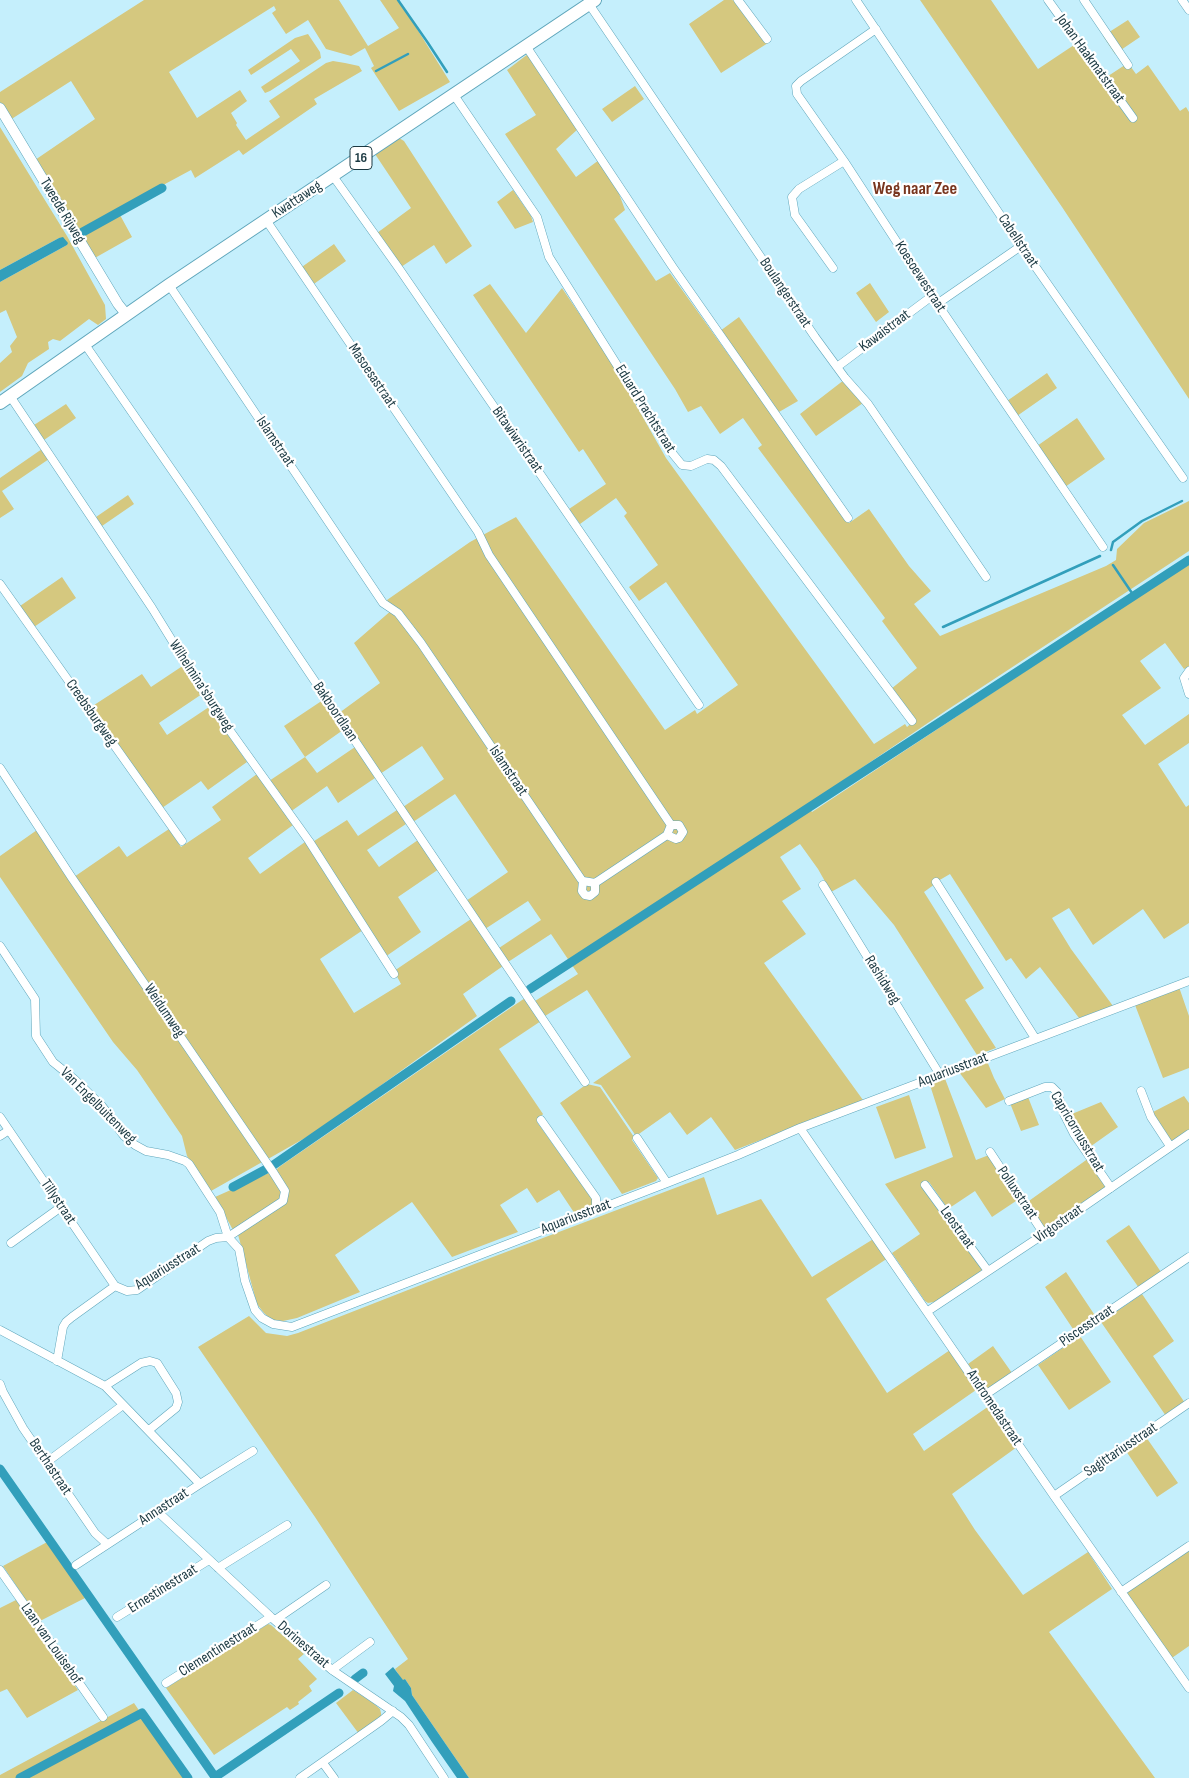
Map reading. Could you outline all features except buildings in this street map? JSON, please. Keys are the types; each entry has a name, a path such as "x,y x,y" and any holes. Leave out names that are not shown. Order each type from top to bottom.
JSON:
{"main road":[{"name":"Kwattaweg","path":"5,400 126,314 592,2"}],"street":[{"path":"738,0 767,39"},
{"name":"Cabellstraat","path":"856,0 1021,246 1183,478"},
{"name":"Johan Haakmatstraat","path":"1048,0 1133,118"},
{"path":"1084,0 1128,65"},
{"path":"1182,0 1189,10"},
{"name":"Boulangerstraat","path":"592,2 815,336 845,378 868,404 986,577"},
{"name":"Koesoewestraat","path":"876,29 801,80 796,86 797,94 844,161 937,304 1103,547"},
{"path":"526,46 672,266 848,518"},
{"name":"Eduard Prachtstraat","path":"454,95 536,217 549,257 673,454 682,465 692,466 707,459 714,460 721,466 912,721"},
{"name":"Tweede Rijweg","path":"0,108 118,304 126,314"},
{"path":"833,268 795,215 792,197 799,189 844,161"},
{"name":"Bitawiwristraat","path":"333,176 400,270 699,705"},
{"name":"Masoesastraat","path":"266,220 478,532 489,555 670,825"},
{"path":"937,304 1021,246"},
{"name":"Islamstraat","path":"169,285 383,603 398,613 421,644 583,881"},
{"name":"Kawaistraat","path":"838,366 932,296"},
{"name":"Bakboordlaan","path":"84,343 194,502 584,1082"},
{"name":"Wilhelmina'sburgweg","path":"5,400 152,608 213,706 308,841 394,974"},
{"name":"Creebsburgweg","path":"0,584 182,841"},
{"path":"1187,674 1189,694"},
{"name":"Weidumweg","path":"0,768 285,1191 283,1201 228,1237"},
{"path":"595,882 595,892 590,896 585,895 582,891 583,881 595,882 667,835 670,825 679,825 683,832 679,838 667,835"},
{"path":"936,882 1035,1038"},
{"name":"Rashidweg","path":"823,886 940,1075"},
{"name":"Van Engelbuitenweg","path":"0,946 35,999 36,1036 53,1062 102,1106 124,1136 135,1145 146,1151 168,1155 189,1164 220,1212 228,1237"},
{"name":"Aquariusstraat","path":"57,1361 63,1327 66,1322 115,1286 127,1291 137,1290 208,1241 216,1238 228,1237 239,1249 244,1281 255,1310 262,1318 273,1324 292,1327 667,1183 800,1128 1189,981"},
{"name":"Capricornusstraat","path":"1009,1101 1046,1087 1052,1087 1056,1092 1074,1134 1111,1188"},
{"path":"1141,1091 1151,1117 1170,1146"},
{"name":"Tillystraat","path":"0,1118 115,1286"},
{"path":"542,1120 596,1198 596,1210"},
{"name":"Andromedastraat","path":"800,1128 1189,1688"},
{"path":"0,1136 9,1130"},
{"name":"Virgostraat","path":"928,1311 1189,1134"},
{"path":"637,1138 667,1183"},
{"name":"Polluxstraat","path":"990,1152 1044,1234"},
{"name":"Leostraat","path":"925,1185 988,1271"},
{"path":"11,1243 61,1207"},
{"name":"Piscesstraat","path":"985,1395 1189,1257"},
{"path":"0,1330 105,1386 200,1484"},
{"path":"105,1386 141,1363 157,1363 176,1393 178,1402 176,1408 149,1430"},
{"name":"Berthastraat","path":"0,1384 23,1428 95,1533 107,1544"},
{"name":"Sagittariusstraat","path":"1054,1496 1189,1403"},
{"path":"47,1462 123,1405"},
{"name":"Annastraat","path":"76,1565 253,1451"},
{"name":"Dorinestraat","path":"158,1512 332,1670 393,1711 409,1725 444,1778"},
{"path":"218,1568 287,1525"},
{"path":"1121,1592 1189,1546"},
{"name":"Ernestinestraat","path":"117,1618 209,1560"},
{"name":"Laan van Louisehof","path":"0,1570 103,1717"},
{"name":"Clementinestraat","path":"166,1683 326,1584"},
{"path":"332,1670 370,1642"},
{"path":"300,1778 393,1711"},
{"path":"323,1762 334,1778"}],"shaded area":[{"path":"144,0 339,0 368,46 399,28 380,0 399,0 450,82 399,111 371,68 374,66 365,48 351,56 326,49 308,20 286,34 272,13 276,10 274,6 169,72 197,118 240,90 247,101 231,113 246,140 280,117 269,101 326,63 333,61 359,66 362,71 314,99 317,104 243,155 239,150 195,178 191,170 76,232 35,160 95,119 71,81 10,120 0,102 0,92"},
{"path":"724,0 738,2 768,43 721,73 689,24"},
{"path":"920,0 991,0 1038,69 1080,41 1105,78 1128,63 1136,74 1148,65 1180,111 1186,107 1189,112 1189,399 1062,207"},
{"path":"1128,20 1140,37 1115,54 1103,36"},
{"path":"308,34 320,52 321,58 265,93 261,87 300,61 291,49 251,75 248,70 295,38"},
{"path":"528,54 578,129 556,149 576,177 599,160 617,188 625,210 614,219 656,281 670,273 849,523 869,509 909,566 931,591 914,604 940,636 1106,566 1116,560 1117,549 1144,523 1189,501 1189,551 947,710 807,805 812,812 1189,563 1189,666 1184,669 1165,643 1140,661 1161,688 1122,715 1145,745 1189,714 1189,743 1158,764 1186,807 1189,805 1189,923 1164,939 1143,909 1093,945 1069,908 1052,918 1071,949 1113,1006 1079,1018 1040,967 1026,979 1011,958 1006,961 950,874 938,881 936,878 933,881 935,884 924,892 984,988 965,1000 996,1048 977,1055 894,925 855,879 831,892 818,869 800,844 780,857 801,889 782,901 806,934 764,963 863,1100 735,1150 711,1117 687,1135 670,1112 636,1136 601,1085 593,1083 631,1057 587,990 545,1016 535,1001 578,974 551,934 508,962 499,948 541,920 528,901 485,929 466,901 508,872 455,794 413,822 403,807 444,779 422,746 380,774 339,713 380,683 354,643 393,609 387,600 470,542 516,517 665,730 695,710 697,714 738,685 666,582 639,601 629,587 658,565 624,516 627,513 616,498 580,524 569,509 606,484 583,449 579,452 473,295 490,284 526,333 562,288 611,361 666,458 874,744 905,724 907,727 915,720 891,689 917,668 882,621 885,618 758,448 762,445 743,418 720,434 701,406 688,412 675,389 505,134 536,115 507,70"},
{"path":"635,86 644,99 612,122 602,109"},
{"path":"0,127 67,236 105,305 106,319 98,325 89,319 60,341 53,339 48,342 49,349 28,363 22,376 0,392 0,363 12,352 10,346 17,337 6,310 0,313 0,282 67,245 59,238 0,270"},
{"path":"399,138 404,141 472,246 446,264 434,245 401,267 377,233 411,208 373,151"},
{"path":"513,190 533,222 515,229 497,202"},
{"path":"120,215 132,237 93,259 80,237"},
{"path":"334,244 346,261 311,286 299,269"},
{"path":"870,283 889,312 876,322 856,293"},
{"path":"739,317 798,401 779,412 720,331"},
{"path":"1047,373 1057,388 1017,416 1007,401"},
{"path":"844,380 863,403 816,436 800,414"},
{"path":"66,404 76,418 44,440 34,425"},
{"path":"1077,418 1105,459 1065,487 1037,446"},
{"path":"42,449 49,459 2,491 14,509 0,518 0,478"},
{"path":"128,495 134,504 102,526 96,517"},
{"path":"62,577 76,598 34,627 20,606"},
{"path":"184,665 202,694 159,723 167,735 209,707 247,762 208,790 201,781 162,808 91,707 142,674 151,687"},
{"path":"323,700 343,730 305,757 284,726"},
{"path":"355,747 375,778 338,803 327,786 290,812 269,781 305,757 317,773"},
{"path":"257,774 293,825 248,858 260,874 305,842 363,930 320,959 354,1013 401,984 394,971 471,919 503,966 463,994 477,1016 319,1130 268,1159 74,877 119,846 127,857 169,829 181,847 221,820 212,807"},
{"path":"397,810 406,824 367,850 379,867 418,840 439,869 398,897 421,932 385,957 311,843 347,820 358,836"},
{"path":"37,830 264,1161 211,1191 187,1156 182,1136 137,1070 113,1042 0,877 0,856"},
{"path":"1179,987 1189,1016 1189,1068 1163,1078 1135,1005"},
{"path":"525,998 541,1021 499,1049 543,1114 537,1122 592,1199 592,1207 575,1214 559,1190 537,1203 527,1188 500,1205 518,1232 452,1257 412,1202 335,1255 360,1292 297,1318 283,1321 272,1320 257,1304 237,1231 285,1202 275,1171"},
{"path":"987,1061 1005,1099 986,1108 959,1072"},
{"path":"944,1076 976,1160 989,1155 1019,1199 992,1217 975,1191 948,1209 929,1182 923,1185 982,1269 980,1274 939,1301 928,1303 892,1253 920,1234 885,1184 953,1157 929,1082"},
{"path":"587,1084 600,1087 634,1137 632,1140 658,1178 656,1181 622,1194 560,1103"},
{"path":"909,1095 926,1148 895,1159 876,1107"},
{"path":"1184,1096 1189,1103 1189,1131 1174,1141 1170,1141 1153,1118 1153,1112"},
{"path":"1028,1097 1039,1125 1021,1131 1010,1103"},
{"path":"1101,1102 1118,1127 1087,1149 1067,1116"},
{"path":"1089,1158 1107,1187 1045,1229 1026,1203"},
{"path":"271,1172 283,1190 283,1198 233,1230 215,1197"},
{"path":"704,1177 717,1215 761,1199 812,1277 875,1238 888,1258 826,1299 887,1393 950,1350 976,1390 913,1434 924,1451 989,1406 1017,1447 952,1494 975,1530 1023,1595 1088,1552 1112,1589 1049,1632 1155,1778 469,1778 412,1695 411,1688 405,1679 403,1681 395,1669 408,1659 315,1517 198,1347 249,1316 266,1333 287,1336 298,1333"},
{"path":"1129,1225 1161,1272 1139,1288 1106,1241"},
{"path":"1066,1272 1096,1317 1075,1332 1045,1287"},
{"path":"1142,1294 1174,1341 1153,1356 1185,1403 1166,1416 1101,1322"},
{"path":"1080,1336 1111,1382 1069,1410 1038,1365"},
{"path":"993,1346 1012,1373 988,1389 983,1386 968,1364"},
{"path":"1146,1437 1178,1483 1157,1497 1126,1451"},
{"path":"49,1541 87,1597 40,1621 3,1566"},
{"path":"1189,1547 1189,1646 1169,1660 1127,1596 1127,1592"},
{"path":"16,1600 78,1690 27,1718 7,1689 0,1692 0,1608"},
{"path":"268,1624 304,1654 298,1659 317,1679 309,1686 312,1691 298,1702 299,1704 290,1710 287,1707 214,1755 166,1688"},
{"path":"353,1690 372,1702 380,1709 381,1713 381,1717 359,1734 336,1703"},
{"path":"134,1703 185,1778 0,1778 0,1775"}],"water":[{"path":"63,237 68,243 67,245 0,282 0,270"},
{"path":"393,1667 403,1680 405,1679 411,1688 412,1695 469,1778 457,1778 405,1701 393,1691 394,1686 385,1674"}],"waterway":[{"path":"398,0 447,72"},
{"path":"376,71 408,54"},
{"path":"81,233 162,188"},
{"path":"1111,550 1113,542 1142,521 1182,501"},
{"path":"943,627 1100,556"},
{"path":"530,989 1189,560"},
{"path":"1113,565 1134,596"},
{"path":"233,1187 272,1166 511,1001"},
{"path":"0,1469 215,1777 339,1693"},
{"path":"355,1679 363,1673"},
{"path":"20,1778 142,1713 188,1778"}],"district":[{"name":"Weg naar Zee","path":"915,189"}]}
